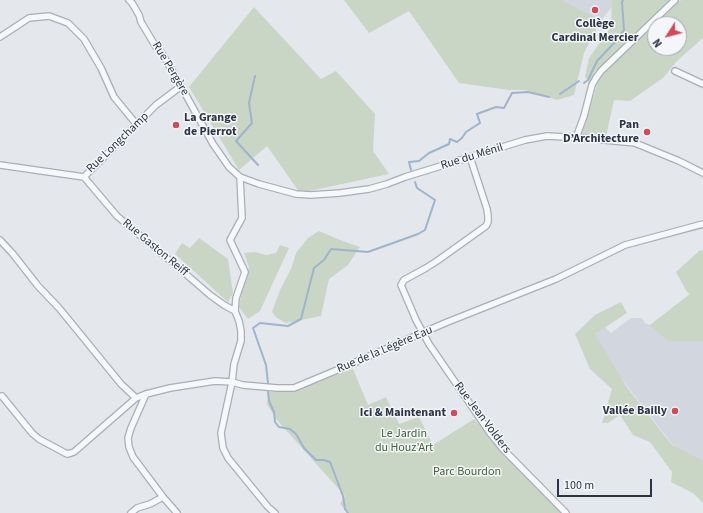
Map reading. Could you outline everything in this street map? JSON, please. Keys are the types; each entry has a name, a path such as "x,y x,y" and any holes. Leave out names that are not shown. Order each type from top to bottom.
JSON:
{"street":[{"name":"Rue Pergère","path":"129,0 221,156 229,167 240,177"},
{"path":"576,138 584,116 592,85 598,74 675,0"},
{"path":"0,37 29,18 49,16 68,23 84,39 101,68 114,97 137,125"},
{"path":"675,71 703,84"},
{"name":"Rue Longchamp","path":"0,165 84,177 156,105 180,87"},
{"name":"Rue du Ménil","path":"240,177 296,194 311,195 340,193 369,189 525,140 547,136 635,143 679,160 703,173"},
{"name":"Rue Jean Volders","path":"470,157 487,209 488,222 486,226 437,261 404,280 401,285 416,320 433,350 490,433 503,449 566,513"},
{"name":"Rue Gaston Reiff","path":"84,177 117,216 210,295 235,311"},
{"path":"240,177 242,218 230,240 245,272 236,298 235,311 239,321 241,341 234,364 232,382 221,433 223,448 228,458 268,507 275,513"},
{"name":"Rue de la Légère Eau","path":"2,396 32,433 39,439 67,454 74,452 136,398 146,394 170,388 215,381 232,382 243,385 294,388 423,333 556,279 626,245 703,224"},
{"path":"0,240 38,286 59,308 121,384 136,398"},
{"path":"146,394 128,438 129,447 133,457 177,513"},
{"path":"131,513 137,508 150,504 163,497"}],"shaded area":[{"name":"Collège Cardinal Mercier","path":"562,0 618,0 601,20"},
{"name":"Vallée Bailly","path":"697,289 703,296 703,480 672,444 589,339 605,327 611,333 631,318 642,318 645,323 650,325"}],"green space":[{"path":"344,0 562,0 601,20 584,53 574,95 557,100 525,90 509,90 459,83 409,11 369,33"},
{"path":"612,0 670,0 653,16 647,16 647,22 595,72 590,83 585,77 589,58 611,27"},
{"path":"681,0 703,0 703,38 687,52 687,16 664,16"},
{"path":"254,7 321,79 336,71 375,114 373,151 389,174 300,193 267,146 239,170 189,87"},
{"path":"647,32 647,56 683,56 663,78 630,101 614,100 606,136 582,134 599,79"},
{"path":"319,231 360,247 348,265 329,279 321,316 286,323 277,318 272,312 280,290 291,269 296,253 308,238"},
{"path":"199,238 228,259 233,293 228,302 175,254 182,243 190,248"},
{"path":"280,245 289,248 260,311 248,319 239,307 249,267 244,253 255,252 266,255 276,253"},
{"path":"703,250 703,341 668,341 650,325 690,294 687,292 676,272 699,251"},
{"path":"621,302 627,313 595,334 626,386 672,445 703,461 703,503 693,493 671,482 672,472 650,442 633,435 620,415 608,423 602,423 612,389 590,369 575,334 595,315"},
{"name":"Parc Bourdon","path":"353,369 368,405 386,397 399,424 419,417 433,445 474,419 562,513 348,513 340,504 345,496 276,419 267,404 269,392 292,390"}],"waterway":[{"path":"584,83 588,80 597,61 624,30 623,0"},
{"path":"255,76 249,103 252,123 236,141 258,165"},
{"path":"560,94 579,81"},
{"path":"411,170 409,162 419,161 429,153 449,144 450,139 457,142 466,132 480,123 477,114 496,107 504,108 512,93 528,92 549,97"},
{"path":"268,383 266,365 253,328 260,323 288,326 301,319 314,268 324,260 331,249 368,252 418,234 425,230 435,200 417,188 415,182"},
{"path":"268,392 269,401 274,412 275,422 279,427 290,429 296,434 304,448 316,460 330,462 343,496 345,509 348,513"}],"place":[{"name":"Collège Cardinal Mercier","path":"595,10"},
{"name":"La Grange de Pierrot","path":"176,125"},
{"name":"Pan D’Architecture","path":"647,132"},
{"name":"Vallée Bailly","path":"675,411"},
{"name":"Ici & Maintenant","path":"454,413"}],"park label":[{"name":"Le Jardin du Houz’Art","path":"404,441"}]}
